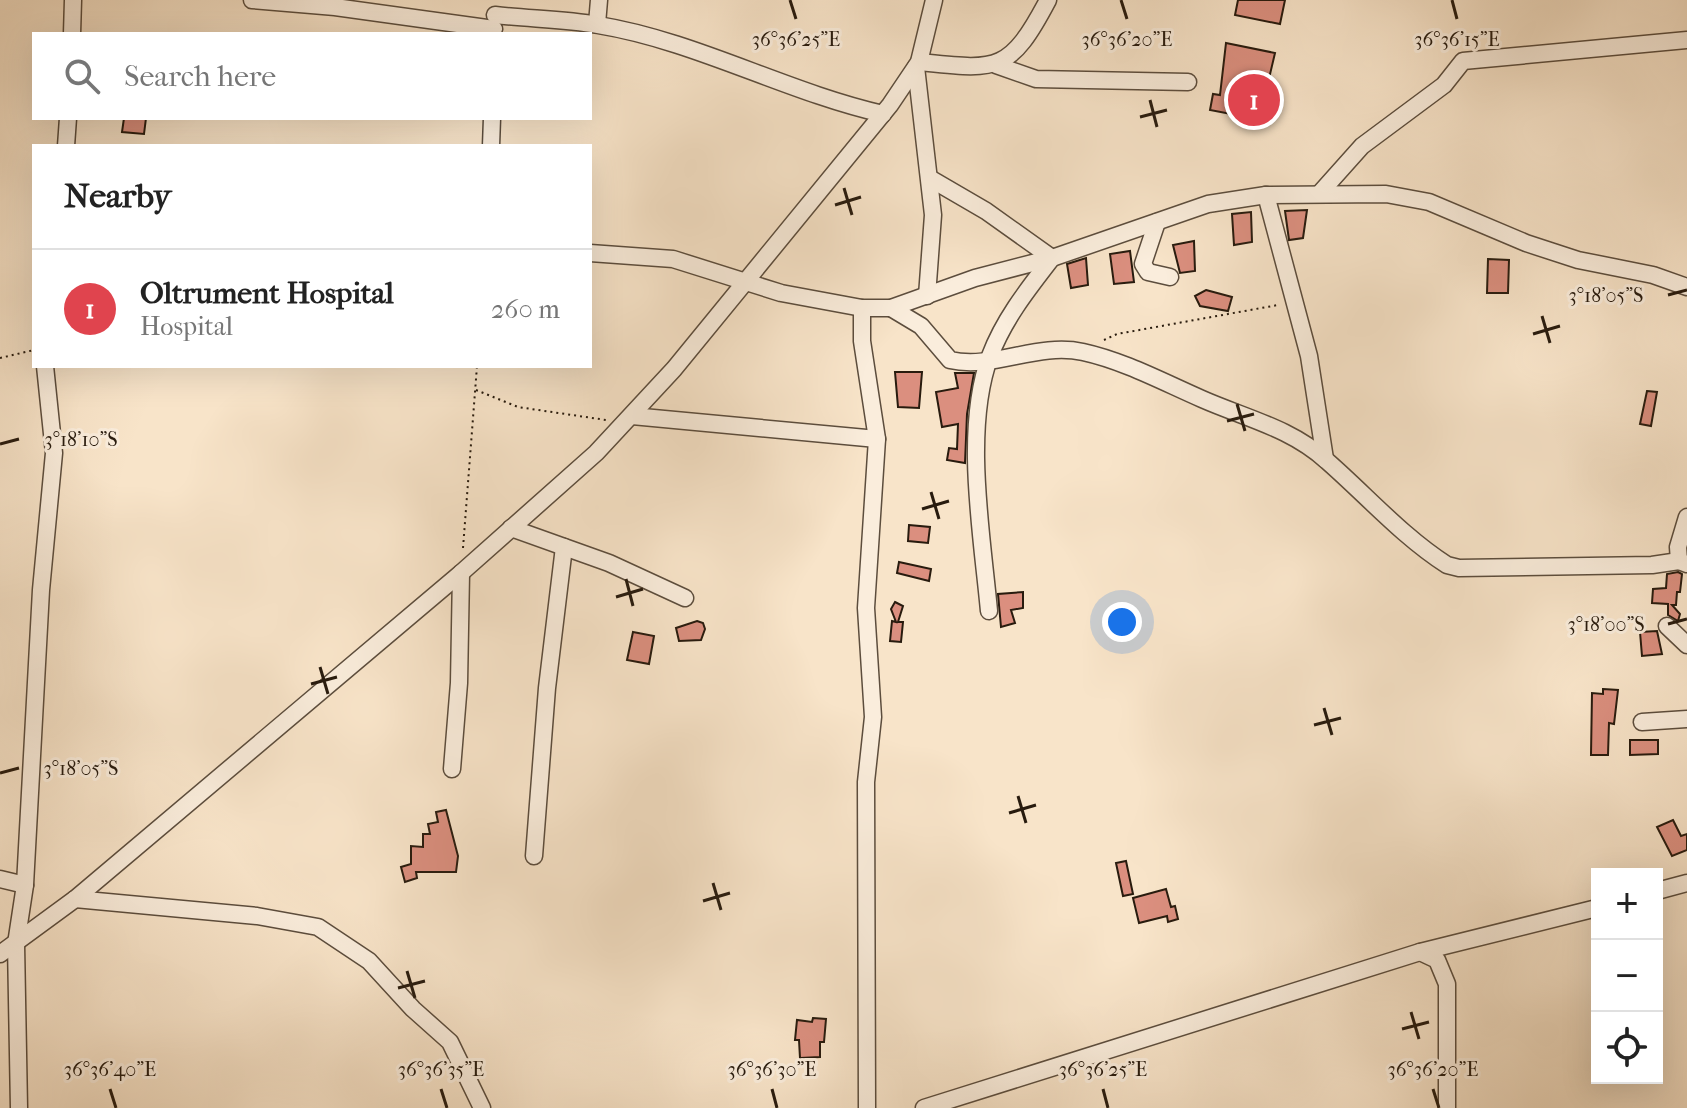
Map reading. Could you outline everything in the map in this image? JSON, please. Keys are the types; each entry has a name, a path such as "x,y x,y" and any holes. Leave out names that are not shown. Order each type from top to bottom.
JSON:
{"street":[{"path":"72,32 73,0"},
{"path":"252,0 494,20 597,24 705,55 838,104 883,114"},
{"path":"597,24 599,0"},
{"path":"927,296 933,215 918,65 934,0"},
{"path":"918,65 978,68 996,65 1014,55 1048,0"},
{"path":"1320,193 1362,146 1444,85 1463,61 1687,40"},
{"path":"0,954 75,899 464,570 629,420 883,114 918,65"},
{"path":"996,65 1036,79 1188,82"},
{"path":"66,144 68,120"},
{"path":"491,144 492,120"},
{"path":"931,179 986,211 1052,258"},
{"path":"592,253 619,252 673,259 781,293 862,308 891,308 975,278 1052,258 1208,204 1266,195 1386,194 1429,202 1539,247 1687,287"},
{"path":"1266,195 1311,368 1325,459"},
{"path":"1157,222 1143,264 1148,272 1170,277"},
{"path":"989,611 978,470 980,396 989,359 1004,325 1052,258"},
{"path":"862,308 862,341 877,439 866,608 873,717 866,782 867,1108"},
{"path":"891,308 921,326 950,360 989,359 1041,349 1080,351 1279,428 1325,459 1436,558 1459,568 1683,563 1678,547 1687,517"},
{"path":"19,1108 16,944 25,885 41,590 54,453 45,368"},
{"path":"629,420 877,439"},
{"path":"511,528 685,598"},
{"path":"534,856 547,688 564,547"},
{"path":"452,769 464,570"},
{"path":"1667,626 1687,645"},
{"path":"1642,722 1687,719"},
{"path":"0,879 25,885"},
{"path":"1663,889 1687,883"},
{"path":"75,899 257,916 318,927 369,961 413,1009 450,1042 482,1108"},
{"path":"924,1108 1420,952 1591,909"},
{"path":"1420,952 1437,960 1447,984 1447,1108"}],"path":[{"path":"1080,351 1117,334 1295,303"},
{"path":"0,358 32,350"},
{"path":"464,570 463,542 477,368"},
{"path":"475,390 518,407 629,420"}],"building":[{"path":"1238,0 1285,0 1280,24 1235,15"},
{"path":"1226,43 1275,53 1263,104 1271,105 1268,121 1210,110 1213,94 1220,95"},
{"path":"124,120 146,120 144,134 122,132"},
{"path":"1307,210 1303,238 1289,240 1285,211"},
{"path":"1251,212 1252,242 1234,245 1232,214"},
{"path":"1194,241 1195,271 1180,273 1173,245"},
{"path":"1130,251 1134,282 1114,284 1110,254"},
{"path":"1086,258 1088,285 1071,288 1067,264"},
{"path":"1488,259 1509,260 1508,293 1487,293"},
{"path":"1206,290 1232,297 1228,311 1200,306 1195,296"},
{"path":"895,372 922,372 919,408 898,407"},
{"path":"955,373 974,373 967,414 965,463 947,460 949,448 957,449 958,424 942,427 936,392 958,388"},
{"path":"1647,391 1657,392 1651,426 1640,424"},
{"path":"909,525 930,527 928,543 908,541"},
{"path":"899,562 931,569 929,581 897,573"},
{"path":"1667,574 1682,574 1680,592 1677,592 1676,605 1672,605 1680,614 1678,621 1668,615 1668,604 1652,603 1653,589 1666,588"},
{"path":"1023,592 1023,608 1011,610 1015,623 1001,627 998,594"},
{"path":"895,602 903,606 898,622 903,622 901,642 890,641 892,621 896,622 891,609"},
{"path":"697,621 703,623 705,629 701,640 679,641 676,628"},
{"path":"1657,631 1662,654 1642,656 1640,632"},
{"path":"633,632 654,636 649,664 627,660"},
{"path":"1603,689 1618,690 1614,724 1609,723 1608,755 1591,755 1592,693 1603,694"},
{"path":"1630,740 1658,740 1658,754 1630,755"},
{"path":"446,810 458,856 456,872 416,872 417,878 405,882 401,867 411,864 411,846 423,847 423,834 430,834 428,824 438,822 436,812"},
{"path":"1673,820 1681,836 1687,834 1687,850 1672,856 1657,827"},
{"path":"1126,861 1133,894 1123,896 1116,863"},
{"path":"1166,889 1178,919 1168,922 1167,916 1139,923 1133,898"},
{"path":"813,1018 826,1019 820,1057 800,1058 799,1040 795,1040 797,1020 812,1022"}],"place":[{"name":"Oltrument Hospital","path":"1254,100"}]}
